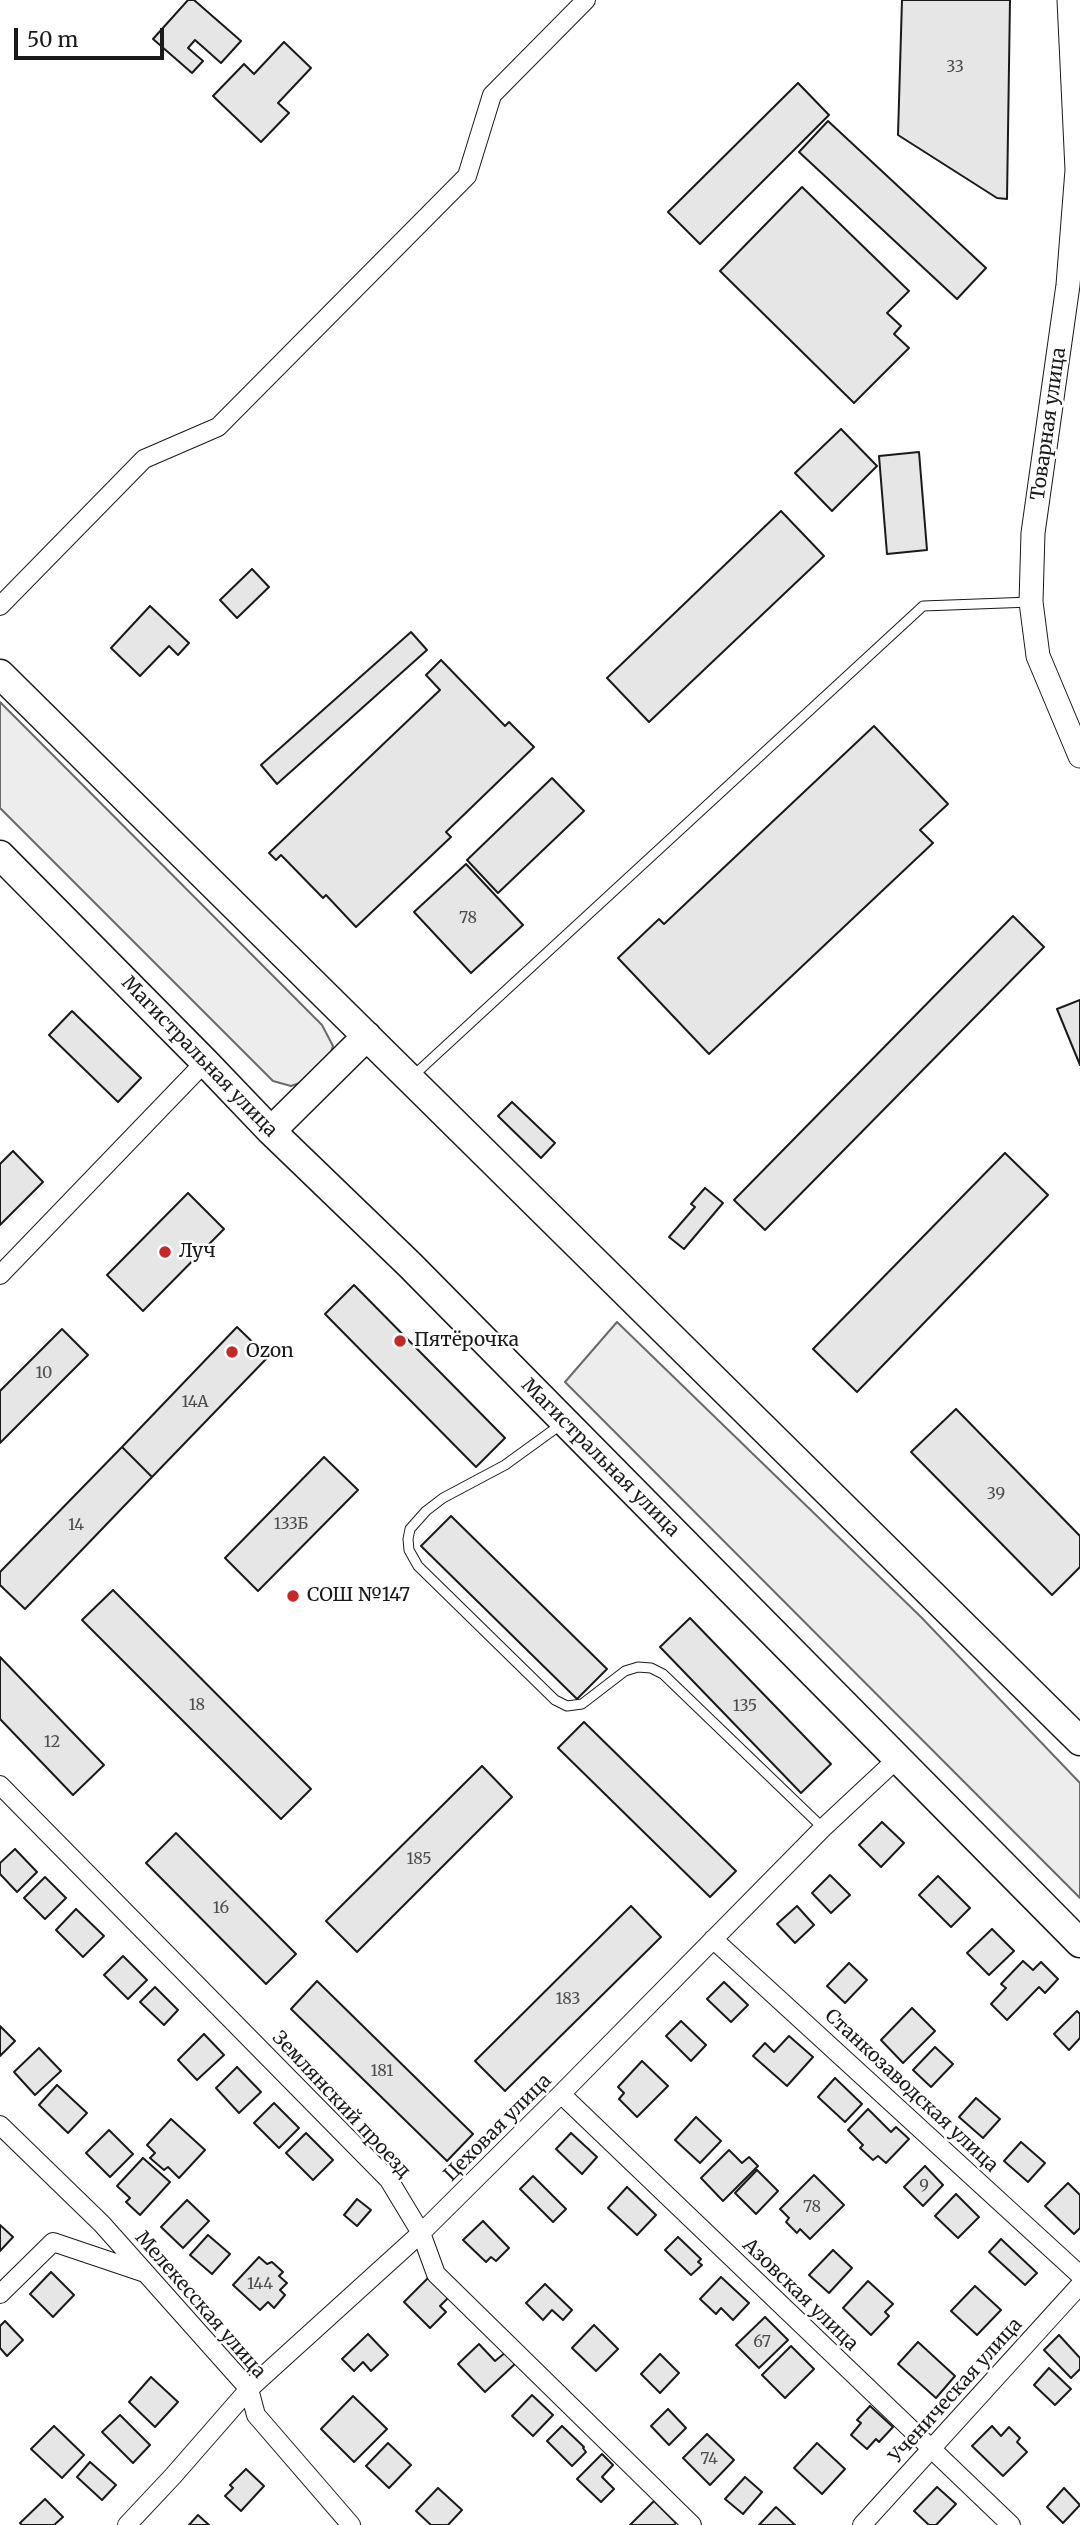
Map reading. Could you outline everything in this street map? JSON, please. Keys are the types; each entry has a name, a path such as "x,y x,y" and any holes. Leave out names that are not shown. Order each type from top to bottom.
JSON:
{"main road":[{"path":"0,674 1080,1741"},
{"name":"Магистральная улица","path":"0,855 271,1131 410,1265 1080,1943"},
{"path":"271,1131 367,1036"}],"street":[{"path":"0,606 144,459 218,427 467,176 492,95 586,0"},
{"name":"Товарная улица","path":"1069,0 1078,170 1068,285 1033,533 1031,602 1038,656 1080,756"},
{"path":"0,1275 205,1062"},
{"name":"Цеховая улица","path":"127,2525 249,2389 421,2233 823,1829 897,1759"},
{"name":"Землянский проезд","path":"0,1785 389,2180 421,2233 436,2274 692,2525"},
{"name":"Станкозаводская улица","path":"713,1939 1080,2275"},
{"name":"Азовская улица","path":"561,2094 1011,2525"},
{"name":"Мелекесская улица","path":"0,2125 102,2224 249,2389 256,2415 351,2525"},
{"path":"0,2294 53,2242 148,2274"},
{"name":"Ученическая улица","path":"862,2525 1080,2285"}],"lane":[{"path":"409,1079 923,606 1031,602"},
{"path":"565,1422 505,1465 443,1498 426,1511 410,1529 408,1539 409,1550 418,1566 555,1700 568,1706 582,1704 625,1671 638,1667 663,1674 823,1829"}],"shaded area":[{"path":"0,702 322,1025 333,1046 328,1062 311,1079 291,1086 273,1081 0,808"},
{"path":"617,1322 921,1617 1080,1783 1080,1898 565,1382"}],"building":[{"path":"188,0 194,0 241,41 221,63 195,40 188,48 203,61 192,73 153,39"},
{"path":"902,0 1010,0 1007,199 997,198 898,135"},
{"path":"284,42 311,68 278,103 289,113 261,142 213,96 244,64 254,74"},
{"path":"798,83 829,115 700,244 668,212"},
{"path":"828,121 986,268 957,299 799,152"},
{"path":"802,187 909,291 887,313 901,326 894,334 909,348 854,403 720,271"},
{"path":"841,429 877,466 832,511 795,473"},
{"path":"919,452 927,550 887,554 879,456"},
{"path":"781,511 824,556 649,722 607,678"},
{"path":"252,569 269,587 237,618 220,600"},
{"path":"150,606 189,643 178,655 169,646 140,676 111,648"},
{"path":"411,632 427,650 277,784 261,765"},
{"path":"441,660 505,726 509,722 534,747 446,832 451,837 356,927 326,895 323,898 281,855 276,860 269,853 440,690 426,675"},
{"path":"874,726 948,804 920,830 933,843 709,1054 618,958 659,919 664,924"},
{"path":"552,778 584,811 498,893 467,860"},
{"path":"466,864 523,925 471,973 414,912"},
{"path":"1013,916 1044,947 765,1230 734,1200"},
{"path":"1080,1000 1080,1065 1057,1009"},
{"path":"72,1011 141,1078 118,1102 49,1035"},
{"path":"512,1102 555,1143 541,1158 498,1116"},
{"path":"13,1151 43,1182 0,1225 0,1164"},
{"path":"1005,1153 1048,1195 857,1392 813,1349"},
{"path":"705,1188 723,1203 684,1249 669,1237 695,1207 691,1204"},
{"name":"Луч","path":"188,1193 224,1229 143,1311 107,1275"},
{"path":"354,1285 505,1438 476,1467 325,1314"},
{"path":"237,1327 268,1357 152,1477 122,1447"},
{"path":"62,1329 88,1355 0,1443 0,1391"},
{"path":"956,1409 1080,1536 1080,1567 1052,1595 911,1452"},
{"path":"122,1447 152,1477 25,1609 0,1585 0,1572"},
{"path":"324,1457 358,1490 258,1591 225,1558"},
{"path":"451,1516 607,1669 577,1699 421,1546"},
{"path":"113,1590 311,1789 281,1819 82,1620"},
{"path":"690,1618 831,1764 801,1793 660,1647"},
{"path":"0,1657 104,1765 73,1795 0,1719"},
{"path":"584,1722 736,1871 710,1897 558,1748"},
{"path":"482,1766 512,1797 357,1952 326,1921"},
{"path":"882,1822 904,1843 881,1867 859,1845"},
{"path":"176,1833 296,1954 266,1984 146,1863"},
{"path":"15,1849 37,1872 17,1892 0,1874 0,1863"},
{"path":"830,1875 850,1895 831,1913 812,1893"},
{"path":"938,1876 970,1908 951,1927 919,1895"},
{"path":"45,1877 66,1898 45,1919 24,1898"},
{"path":"631,1906 661,1937 505,2091 475,2061"},
{"path":"797,1906 814,1925 795,1943 777,1924"},
{"path":"76,1909 104,1936 83,1957 56,1930"},
{"path":"992,1929 1014,1951 989,1975 967,1953"},
{"path":"123,1956 147,1980 128,1999 104,1975"},
{"path":"1023,1961 1033,1970 1041,1962 1058,1979 1045,1993 1039,1987 1007,2020 991,2004 1006,1988 1001,1984"},
{"path":"849,1963 867,1980 845,2003 827,1986"},
{"path":"317,1981 473,2134 447,2161 291,2009"},
{"path":"724,1982 748,2005 731,2022 707,1999"},
{"path":"155,1987 178,2010 164,2025 140,2002"},
{"path":"912,2008 935,2031 903,2063 881,2040"},
{"path":"1077,2011 1080,2014 1080,2038 1069,2050 1054,2034"},
{"path":"681,2021 706,2045 691,2061 666,2036"},
{"path":"0,2026 15,2041 0,2056"},
{"path":"204,2034 224,2055 197,2080 178,2060"},
{"path":"789,2036 813,2057 787,2086 753,2056 765,2043 774,2052"},
{"path":"935,2047 953,2064 931,2087 913,2070"},
{"path":"39,2048 61,2071 35,2095 14,2072"},
{"path":"642,2061 668,2086 637,2117 619,2099 624,2093 618,2087"},
{"path":"237,2067 261,2092 239,2113 216,2088"},
{"path":"835,2078 862,2104 845,2122 818,2097"},
{"path":"57,2085 87,2113 68,2133 39,2105"},
{"path":"976,2098 1000,2119 983,2138 959,2117"},
{"path":"274,2103 299,2128 279,2148 254,2123"},
{"path":"868,2109 891,2132 896,2127 909,2139 886,2163 878,2156 873,2160 860,2148 863,2145 848,2130"},
{"path":"696,2117 721,2141 700,2163 675,2140"},
{"path":"171,2119 205,2150 179,2178 168,2167 164,2170 150,2158 155,2153 147,2145"},
{"path":"109,2130 133,2154 110,2177 86,2153"},
{"path":"306,2133 333,2160 313,2180 286,2153"},
{"path":"571,2133 597,2157 582,2174 556,2149"},
{"path":"1021,2142 1045,2163 1028,2182 1004,2161"},
{"path":"729,2150 742,2163 749,2157 758,2166 723,2201 701,2178"},
{"path":"143,2158 170,2182 140,2215 126,2202 130,2198 117,2186"},
{"path":"925,2166 943,2185 923,2206 904,2187"},
{"path":"757,2170 778,2191 756,2214 735,2193"},
{"path":"814,2175 844,2205 810,2239 800,2229 797,2233 786,2222 789,2218 780,2209"},
{"path":"533,2176 566,2209 553,2222 520,2189"},
{"path":"1068,2183 1080,2195 1080,2228 1074,2234 1045,2206"},
{"path":"627,2187 656,2215 637,2235 608,2208"},
{"path":"956,2194 979,2217 958,2238 935,2216"},
{"path":"357,2199 371,2210 357,2226 344,2215"},
{"path":"187,2200 209,2221 183,2248 161,2227"},
{"path":"483,2221 509,2248 496,2261 491,2257 486,2262 463,2240"},
{"path":"0,2225 13,2237 0,2251"},
{"path":"208,2235 230,2254 212,2274 190,2255"},
{"path":"678,2237 701,2259 698,2262 702,2265 691,2275 665,2250"},
{"path":"1001,2239 1037,2273 1025,2285 989,2252"},
{"path":"833,2250 852,2268 829,2293 809,2275"},
{"path":"259,2257 267,2264 272,2262 283,2272 279,2276 287,2283 280,2290 285,2295 274,2308 268,2302 260,2310 233,2285"},
{"path":"51,2272 74,2295 53,2317 30,2294"},
{"path":"429,2277 449,2297 440,2306 446,2312 430,2328 404,2302"},
{"path":"721,2277 749,2303 733,2320 721,2308 716,2314 700,2299"},
{"path":"868,2281 893,2304 885,2312 889,2316 871,2335 843,2308"},
{"path":"545,2284 572,2310 563,2320 552,2310 543,2320 526,2303"},
{"path":"975,2286 1001,2310 977,2335 951,2311"},
{"path":"765,2317 788,2340 759,2368 736,2345"},
{"path":"5,2321 23,2340 7,2356 0,2348 0,2326"},
{"path":"594,2325 618,2349 596,2371 572,2348"},
{"path":"368,2334 388,2355 371,2371 363,2362 354,2371 342,2359"},
{"path":"1059,2335 1080,2358 1080,2369 1071,2378 1044,2350"},
{"path":"918,2342 955,2376 936,2398 898,2364"},
{"path":"479,2344 495,2361 506,2352 516,2363 485,2392 458,2364"},
{"path":"791,2346 814,2369 785,2398 762,2375"},
{"path":"660,2354 679,2373 660,2393 641,2374"},
{"path":"1049,2368 1071,2389 1055,2405 1034,2385"},
{"path":"151,2377 178,2402 155,2427 129,2402"},
{"path":"532,2395 553,2415 533,2436 512,2416"},
{"path":"353,2396 387,2429 354,2462 321,2429"},
{"path":"870,2406 893,2427 879,2442 876,2439 867,2449 851,2435 861,2423 857,2420"},
{"path":"668,2409 686,2428 669,2445 651,2426"},
{"path":"120,2415 150,2445 133,2463 102,2432"},
{"path":"54,2426 84,2455 62,2478 31,2449"},
{"path":"562,2426 586,2452 572,2466 547,2441"},
{"path":"992,2426 1001,2436 1009,2427 1020,2438 1017,2442 1027,2452 1003,2476 972,2446"},
{"path":"707,2434 734,2460 710,2485 683,2458"},
{"path":"388,2443 411,2465 389,2488 366,2466"},
{"path":"817,2443 845,2469 822,2494 794,2468"},
{"path":"602,2454 613,2465 602,2477 614,2489 601,2502 577,2479"},
{"path":"90,2462 116,2485 102,2500 77,2477"},
{"path":"246,2469 264,2486 241,2511 225,2496 233,2488 230,2485"},
{"path":"745,2477 762,2492 743,2514 725,2499"},
{"path":"937,2487 956,2504 936,2525 929,2525 914,2511"},
{"path":"438,2488 462,2510 448,2525 431,2525 416,2511"},
{"path":"1064,2488 1080,2505 1063,2523 1047,2507"},
{"path":"45,2499 63,2517 54,2525 22,2525 20,2523"},
{"path":"654,2501 676,2523 630,2525"},
{"path":"776,2507 795,2525 759,2525"},
{"path":"198,2515 209,2525 189,2525"}],"place":[{"name":"Луч","path":"165,1252"},
{"name":"Пятёрочка","path":"400,1341"},
{"name":"Ozon","path":"232,1352"},
{"name":"СОШ №147","path":"293,1596"}]}
